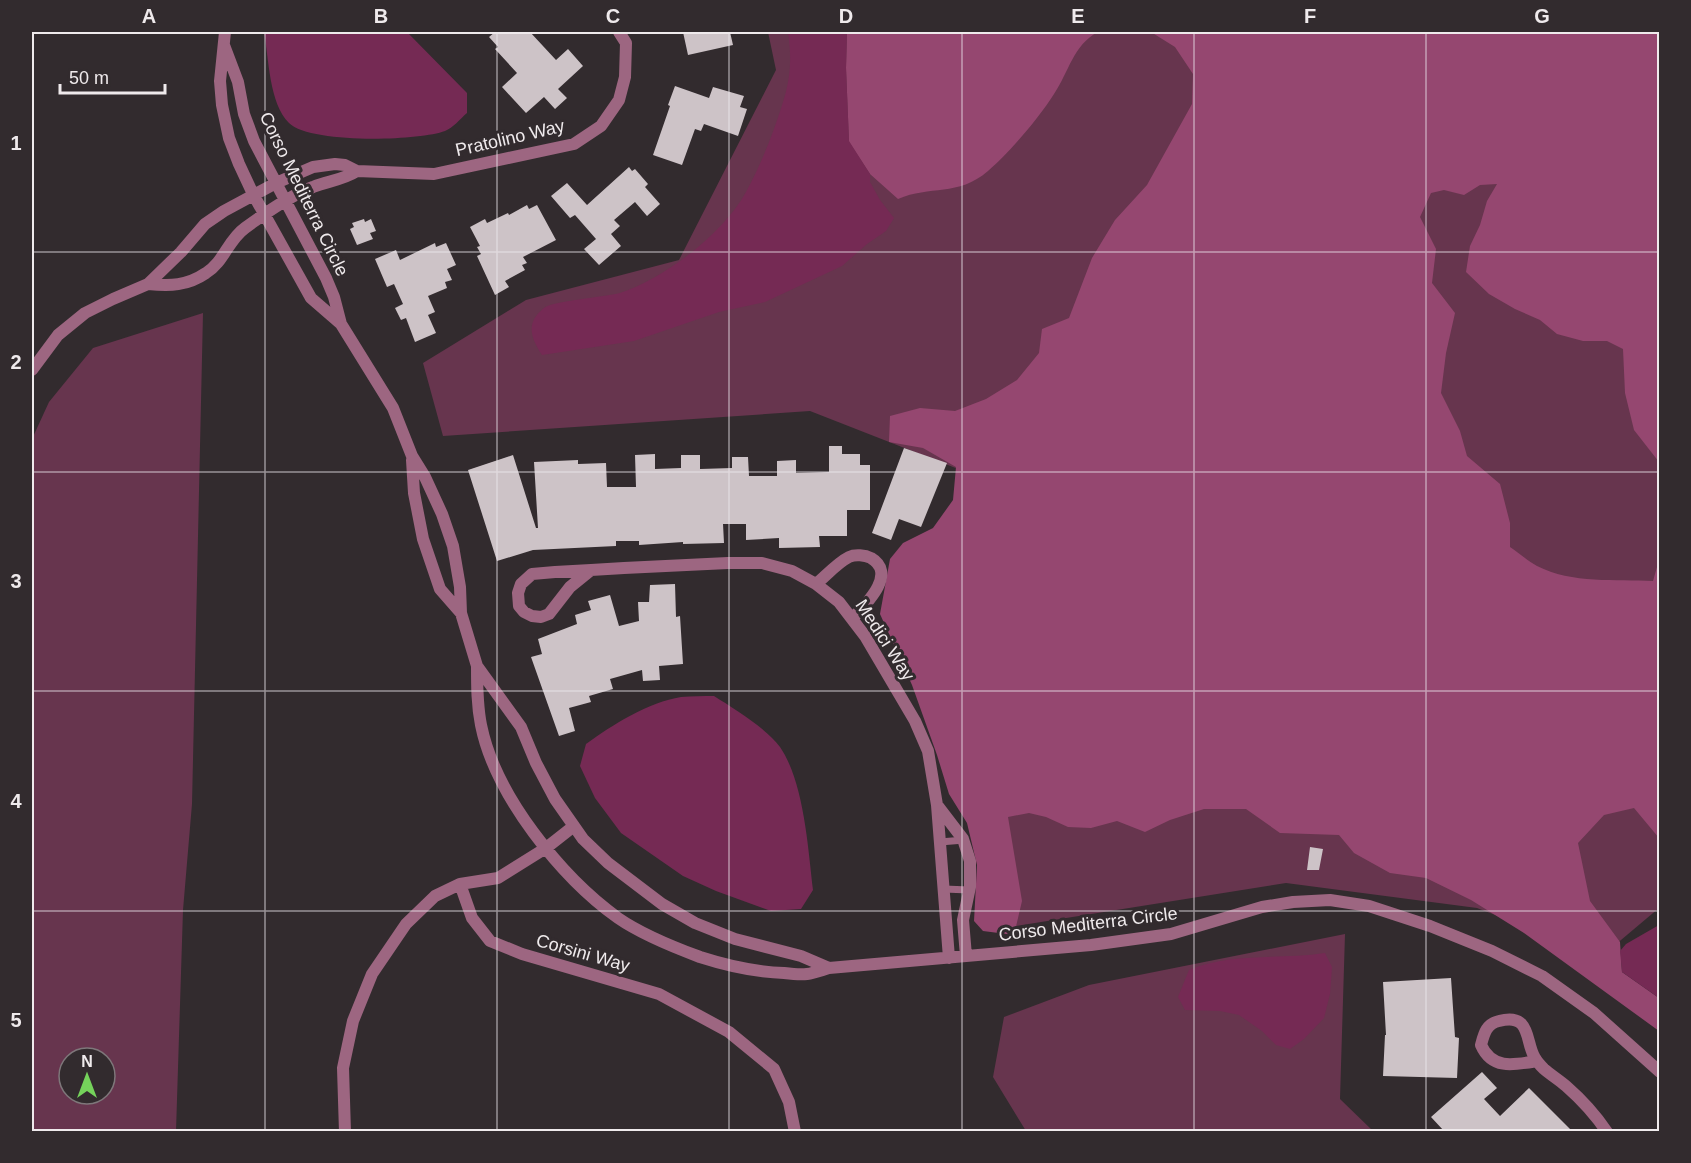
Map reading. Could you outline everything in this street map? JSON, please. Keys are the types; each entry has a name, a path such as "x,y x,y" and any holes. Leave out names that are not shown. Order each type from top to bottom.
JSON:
{"street":[{"name":"Corso Mediterra Circle","path":"225,32 220,81 229,138 253,194 310,298 341,324"},
{"name":"Pratolino Way","path":"148,284 181,252 205,224 253,194 314,167 345,165 357,171 434,174 574,144 601,126 619,100 625,78 626,43 619,32"},
{"name":"Corso Mediterra Circle","path":"224,45 238,82 244,114 254,141 326,278 341,324 393,408 412,456 425,477 442,514 453,546 460,586 461,613 477,666 481,726 493,761 516,808 546,848 578,885 620,919 675,948 720,964 762,972 805,975 829,968 1091,945 1172,934 1262,908 1293,902 1330,900 1369,906 1430,926 1542,976 1594,1013 1659,1072"},
{"name":"Pratolino Way","path":"148,284 172,286 207,273 219,261 234,237 264,215 314,187 346,178 357,171"},
{"path":"32,370 58,336 85,313 148,284"},
{"name":"Corso Mediterra Circle","path":"412,456 414,493 423,539 440,589 461,613"},
{"path":"816,584 850,556 867,556 877,562 881,572 881,581 852,620"},
{"name":"Medici Way","path":"591,570 570,587 549,614 541,617 532,616 519,606 518,593 521,584 532,574 591,570 728,563 762,563 792,572 816,584 838,602 865,636 915,721 928,751 937,805 949,958"},
{"name":"Corso Mediterra Circle","path":"477,666 521,727 536,763 555,799 583,839 608,863 662,904 695,923 735,939 801,956 829,968"},
{"name":"Medici Way","path":"937,805 964,840 970,861 969,890 963,920 966,956"},
{"path":"345,1131 342,1068 353,1021 372,974 406,924 435,896 460,884 498,878 546,848 574,826"},
{"name":"Corsini Way","path":"460,884 472,918 490,941 522,954 659,994 729,1032 774,1069 789,1102 795,1131"},
{"path":"1537,1061 1508,1064 1495,1062 1486,1056 1481,1045 1486,1027 1496,1021 1509,1019 1521,1024 1529,1036 1534,1058 1588,1107 1607,1131"}],"lane":[{"path":"940,842 964,840"},
{"path":"944,889 969,890"}],"shaded area":[{"path":"264,32 407,32 467,93 467,113 454,126 445,131 412,137 365,139 318,135 301,130 289,123 277,104"},
{"path":"768,32 1659,32 1659,908 1602,956 1477,908 1286,883 1004,928 999,485 810,411 443,436 423,363 526,300 679,260 776,70"},
{"path":"788,32 847,32 849,141 870,174 870,182 880,200 894,218 886,231 842,266 765,302 719,312 634,341 542,355 533,337 532,325 534,319 544,308 557,303 620,293 655,277 691,253 736,208 761,161 783,104 790,71"},
{"path":"847,32 1098,32 1090,37 1077,52 1054,94 1032,124 988,171 977,179 955,188 921,192 898,199 870,174 849,142"},
{"path":"1151,32 1659,32 1659,462 1634,430 1625,393 1623,349 1607,341 1583,341 1557,334 1540,320 1489,294 1466,272 1470,246 1480,225 1487,201 1497,184 1480,185 1464,195 1444,190 1431,193 1420,217 1436,249 1432,283 1455,313 1446,353 1441,393 1460,431 1467,456 1500,484 1510,523 1510,547 1534,564 1551,572 1594,580 1653,581 1659,560 1659,838 1634,808 1604,815 1578,843 1590,901 1620,942 1622,972 1659,998 1659,1031 1524,933 1471,900 1426,878 1390,873 1354,853 1339,835 1280,833 1246,809 1204,809 1170,820 1145,832 1117,821 1091,828 1068,827 1046,817 1029,813 1008,817 1022,901 1014,935 983,931 974,921 977,865 967,823 949,794 912,685 880,614 890,559 903,543 933,528 953,500 956,467 923,448 889,442 890,416 920,408 955,411 986,399 1017,380 1039,353 1042,329 1069,318 1092,258 1115,220 1147,185 1192,104 1193,74 1175,47"},
{"path":"203,313 192,804 183,910 176,1131 32,1131 32,439 49,402 93,348"},
{"path":"714,696 749,719 774,740 788,761 795,778 804,816 813,890 801,909 771,911 683,876 621,833 595,798 580,766 586,744 631,715 656,704 681,697"},
{"path":"1659,925 1659,998 1622,972 1620,951 1626,944"},
{"path":"1345,934 1340,1099 1373,1131 1026,1131 993,1077 1004,1017 1089,985"},
{"path":"1325,953 1332,967 1330,994 1324,1018 1304,1039 1290,1049 1276,1045 1262,1031 1239,1015 1220,1011 1185,1010 1178,997 1189,970 1205,964 1239,959"}],"building":[{"path":"495,32 530,32 556,60 568,49 583,66 558,89 567,98 555,109 544,97 526,113 502,87 517,73 495,49 498,47 489,37"},
{"path":"683,32 730,32 733,45 688,55"},
{"path":"675,86 709,98 713,87 744,96 740,107 747,109 738,136 704,124 701,131 695,129 682,165 653,155"},
{"path":"629,167 632,171 635,169 648,184 645,187 660,204 647,216 635,202 614,220 620,226 611,234 621,246 599,265 584,249 596,239 575,215 570,218 551,196 567,183 587,205"},
{"path":"527,205 529,209 537,205 556,240 523,257 527,263 522,265 525,270 505,281 509,287 495,295 477,256 481,254 477,247 480,246 470,227 485,219 487,223 508,213 509,215"},
{"path":"364,219 365,222 371,219 376,231 370,233 373,239 357,245 350,229 354,227 352,223"},
{"path":"435,243 436,247 446,243 456,265 447,269 452,280 445,282 447,288 428,296 435,312 428,315 436,333 415,342 406,318 401,320 395,308 403,304 394,284 387,287 375,259 396,250 400,260"},
{"path":"829,446 842,446 842,454 860,454 860,465 870,465 870,510 847,510 847,536 819,536 820,547 779,548 779,538 746,540 746,524 723,524 724,543 683,544 683,542 639,545 639,541 616,541 616,546 533,550 497,561 468,470 513,455 536,528 538,528 534,462 578,460 578,464 606,463 607,487 636,487 635,455 655,454 655,469 681,468 681,455 700,455 700,469 732,468 732,457 748,457 749,476 777,476 777,461 796,460 796,473 829,472"},
{"path":"904,448 947,463 921,527 899,519 891,540 872,533"},
{"path":"675,584 676,617 680,616 683,664 659,666 660,680 643,681 642,670 610,679 613,689 589,696 591,702 569,708 575,731 559,736 531,657 542,654 538,639 577,624 575,615 591,610 588,601 610,595 619,626 639,621 638,602 649,602 650,585"},
{"path":"1310,847 1323,849 1319,870 1307,870"},
{"path":"1451,978 1455,1037 1459,1038 1457,1078 1383,1076 1386,1035 1383,982"},
{"path":"1482,1072 1497,1088 1484,1099 1500,1116 1529,1088 1572,1131 1444,1131 1431,1117"}]}
